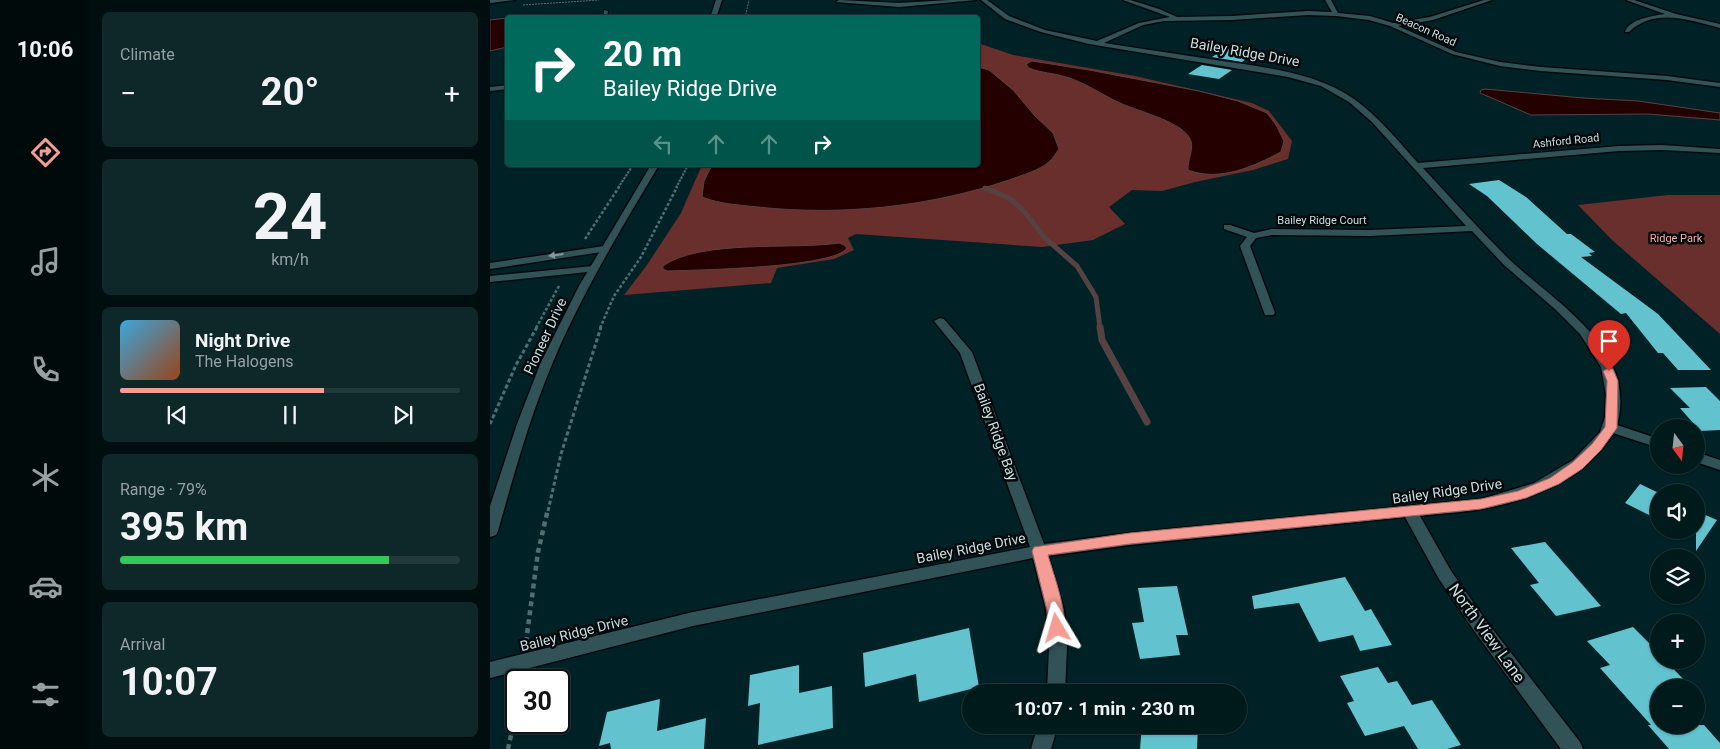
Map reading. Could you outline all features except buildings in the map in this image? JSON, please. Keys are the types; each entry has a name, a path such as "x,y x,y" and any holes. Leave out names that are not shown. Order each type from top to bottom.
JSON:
{"street":[{"path":"490,1 512,0"},
{"path":"714,15 719,0"},
{"path":"839,2 887,5 973,0"},
{"name":"Bailey Ridge Drive","path":"490,670 692,619 1039,551 1130,539 1481,504 1522,494 1554,481 1578,466 1611,428 1612,381 1605,361 1580,326 1508,262 1415,166 1362,107 1350,98 1321,84 1259,67 1098,43 1057,34 1024,24 995,10 984,0"},
{"path":"1126,0 1166,12 1175,18"},
{"path":"1328,0 1336,14"},
{"path":"1392,25 1437,17 1489,0"},
{"path":"1628,0 1674,15 1720,26"},
{"name":"Beacon Road","path":"1098,43 1146,22 1175,18 1232,18 1308,13 1336,14 1370,18 1392,25 1448,51 1500,64 1541,69 1667,78 1720,85"},
{"path":"1627,31 1632,25 1645,20 1674,15"},
{"path":"490,90 505,88"},
{"name":"Ashford Road","path":"1415,166 1468,164 1608,148 1667,148 1720,151"},
{"name":"Pioneer Drive","path":"490,531 515,449 547,362 593,269 654,167"},
{"path":"1227,227 1253,236 1245,246 1246,252 1269,312"},
{"name":"Bailey Ridge Court","path":"1253,236 1272,232 1370,233 1475,228"},
{"path":"490,266 604,249"},
{"path":"490,279 593,269"},
{"name":"Bailey Ridge Bay","path":"940,321 966,352 1039,551 1055,610 1058,647 1056,684"},
{"path":"1611,428 1650,441"},
{"path":"1705,460 1720,465"},
{"name":"North View Lane","path":"1410,512 1445,575 1481,627 1573,749"},
{"path":"1041,749 1045,734"}],"lane":[{"path":"605,15 606,11"}],"path":[{"path":"518,5 600,0"},
{"path":"745,15 749,0"},
{"path":"582,246 632,167"},
{"path":"527,640 538,552 550,499 564,446 602,323 614,296 641,257 687,167"},
{"path":"490,424 516,365 563,278"},
{"path":"508,749 511,734"}],"green space":[{"path":"980,44 1013,55 1135,76 1252,103 1269,111 1292,141 1288,159 1253,170 1162,191 1132,190 1109,207 1125,224 1093,240 1042,247 856,234 848,238 854,250 834,259 777,268 771,283 624,295 647,265 681,213 701,167 980,167"},
{"name":"Ridge Park","path":"1668,195 1720,195 1720,334 1612,240 1578,205"}],"shaded area":[{"path":"505,18 505,47 490,51 490,20"},
{"path":"1032,61 1199,91 1238,101 1267,113 1284,141 1281,152 1259,163 1224,174 1200,173 1188,170 1192,145 1184,131 1166,121 1118,102 1073,79 1029,68 1026,64"},
{"path":"980,68 989,70 1013,90 1035,116 1053,133 1059,149 1051,160 1036,170 979,189 916,203 853,210 789,210 730,204 702,197 704,181 711,167 980,167"},
{"path":"1481,90 1638,101 1720,113 1720,120 1648,114 1531,115 1480,93"},
{"path":"839,243 847,248 837,255 792,264 705,270 667,271 663,269 663,266 680,258 700,252 748,247"}],"waterway":[{"path":"985,188 1009,198 1023,210 1045,238 1077,266 1096,297 1100,328"},
{"path":"1100,327 1102,340 1147,422"}],"route":[{"path":"1057,628 1055,610 1039,551 1130,539 1481,504 1522,494 1554,481 1578,466 1611,428 1613,402 1612,381 1609,371"}]}
